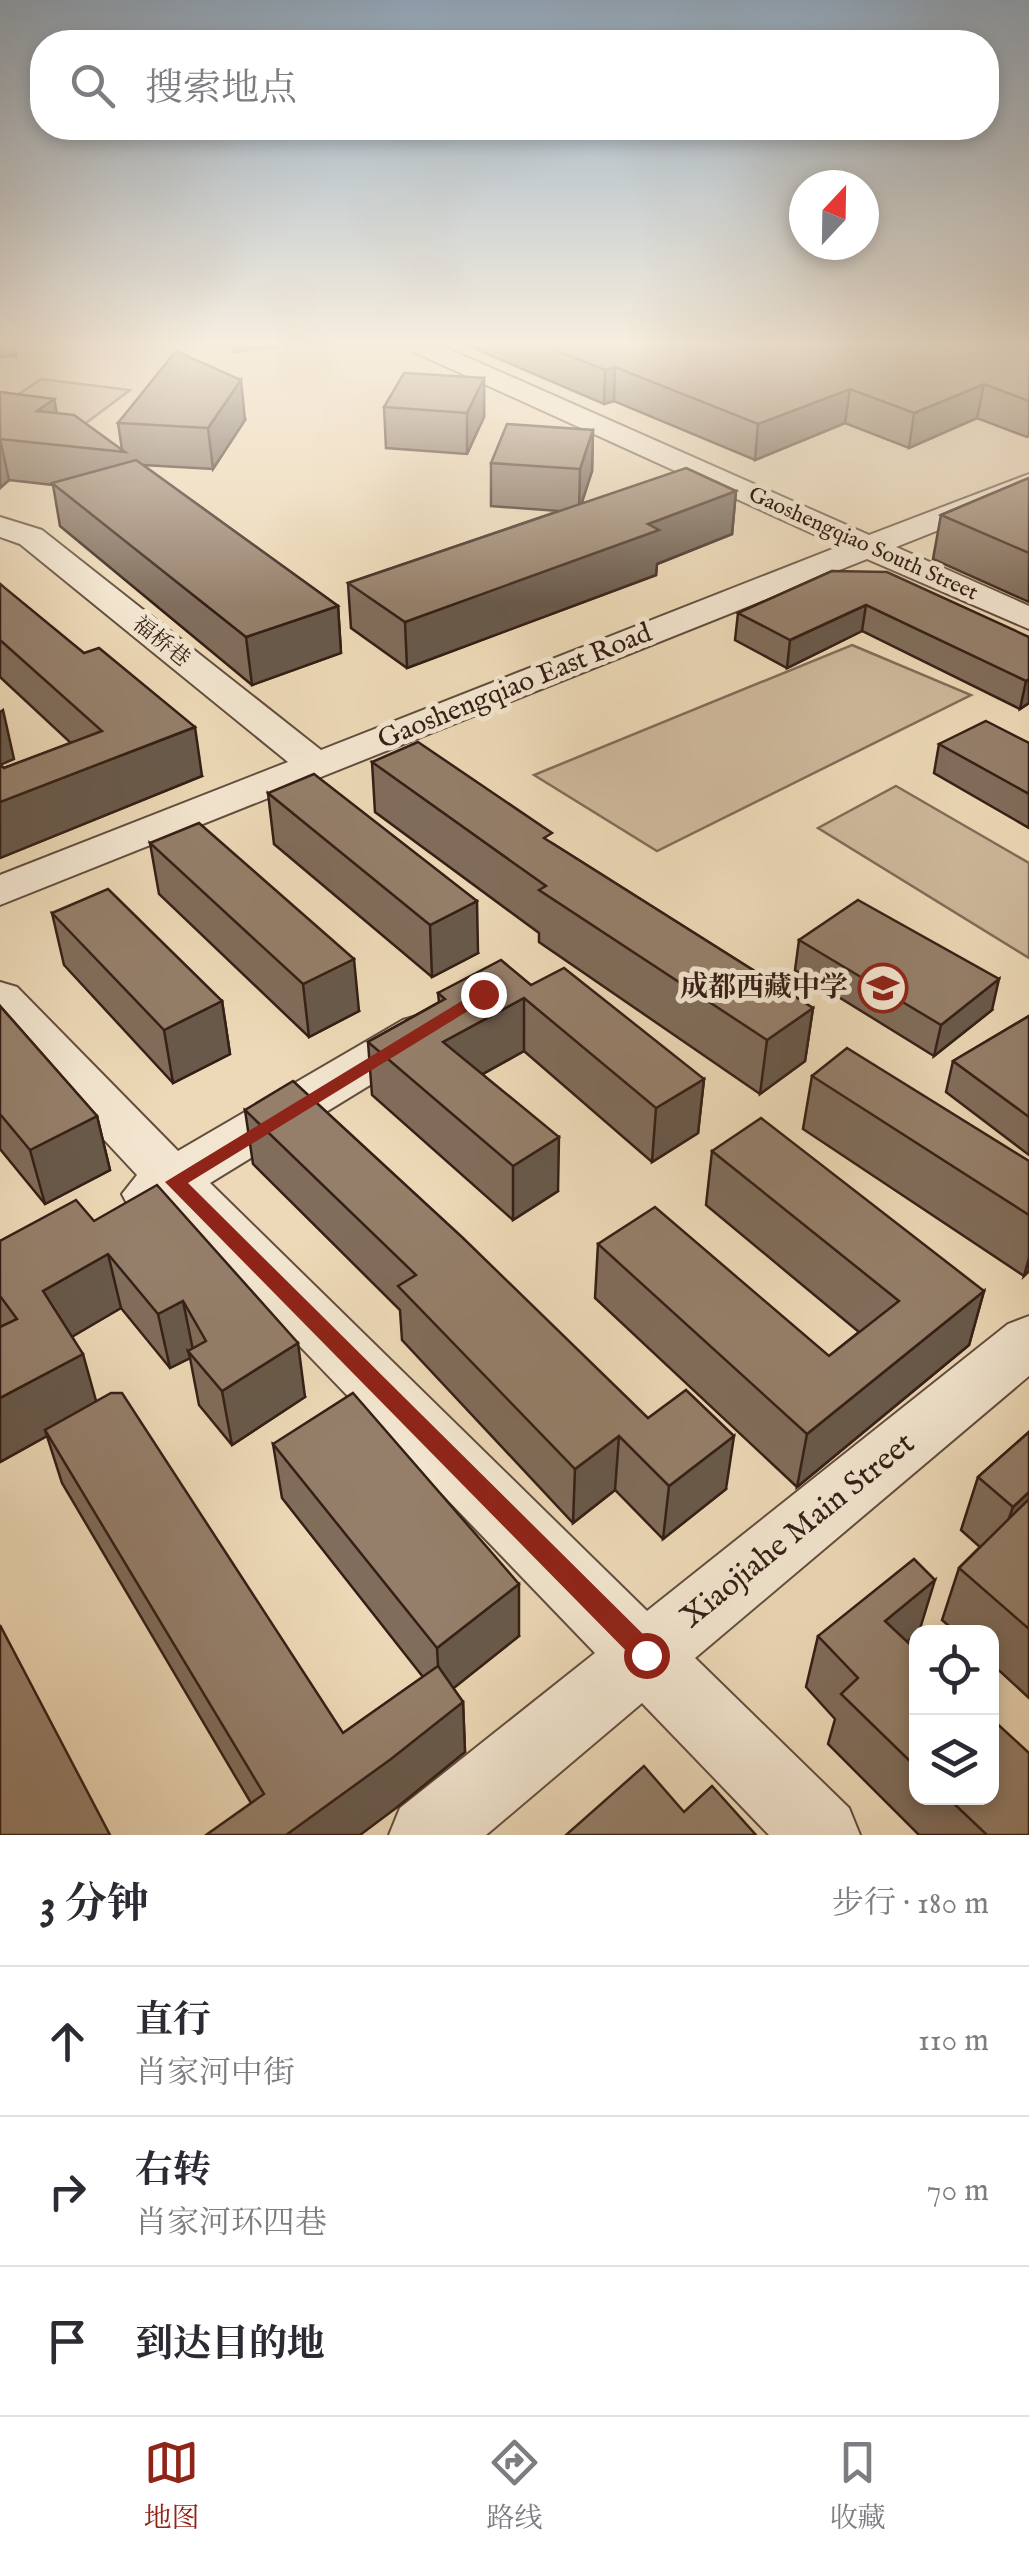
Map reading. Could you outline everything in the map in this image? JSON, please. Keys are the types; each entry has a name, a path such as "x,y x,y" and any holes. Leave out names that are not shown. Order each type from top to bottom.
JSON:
{"street":[{"name":"Gaoshengqiao South Street","path":"616,433 1029,619"},
{"name":"Gaoshengqiao East Road","path":"0,891 1029,483"},
{"name":"福桥巷","path":"0,527 31,537 317,766"},
{"path":"0,998 174,1182 822,1835"},
{"path":"105,1216 174,1182 466,1004"},
{"name":"Xiaojiahe Main Street","path":"427,1835 1029,1341"}],"shaded area":[{"path":"852,645 971,695 657,851 534,775"},
{"path":"896,786 1029,863 1029,958 818,828"}],"building":[{"path":"0,433 98,433 125,452 0,439"},
{"path":"503,433 592,433 580,469 491,463"},
{"path":"136,460 338,606 246,637 52,483"},
{"path":"686,468 736,491 648,524 659,530 405,622 348,583"},
{"path":"1029,478 1029,553 941,515"},
{"path":"832,571 887,572 1029,637 1029,679 1026,681 866,605 790,640 738,613"},
{"path":"0,584 84,653 99,648 195,727 0,802 0,765 4,768 102,731 0,640"},
{"path":"986,721 1029,743 1029,794 939,744"},
{"path":"418,742 552,833 544,838 813,1008 767,1040 539,890 546,886 372,762"},
{"path":"314,774 477,901 430,925 268,793"},
{"path":"199,823 354,959 303,984 150,843"},
{"path":"108,889 222,1001 164,1030 52,913"},
{"path":"858,900 999,979 941,1025 799,940"},
{"path":"501,960 531,985 564,968 704,1079 656,1108 524,998 443,1042 559,1137 513,1166 368,1042 445,999 438,993"},
{"path":"0,1006 97,1116 30,1150 0,1114"},
{"path":"1029,1016 1029,1117 953,1061"},
{"path":"847,1048 1029,1161 1029,1215 812,1076"},
{"path":"293,1081 463,1238 648,1418 686,1390 734,1436 669,1486 619,1436 575,1469 398,1286 416,1275 245,1110"},
{"path":"761,1118 984,1291 807,1434 598,1244 655,1207 829,1356 899,1301 712,1151"},
{"path":"157,1185 298,1343 222,1391 188,1351 206,1341 183,1301 158,1314 108,1254 43,1291 83,1354 0,1398 0,1327 17,1319 0,1296 0,1241 76,1200 94,1221"},
{"path":"111,1393 122,1393 343,1733 438,1666 463,1702 286,1835 206,1835 264,1794 45,1430"},
{"path":"353,1393 519,1584 437,1648 273,1444"},
{"path":"1029,1432 1029,1492 1013,1507 978,1477"},
{"path":"1029,1501 1029,1629 959,1568"},
{"path":"914,1559 935,1580 885,1621 909,1643 909,1760 841,1694 858,1678 818,1636"},
{"path":"0,1625 110,1835 0,1835"},
{"path":"999,1725 1029,1753 1029,1835 987,1835 955,1805 999,1805"},
{"path":"644,1766 684,1812 712,1786 756,1835 566,1835"}],"place":[{"name":"成都西藏中学","path":"883,988"}],"route":[{"path":"483,994 174,1182 646,1655"}]}
